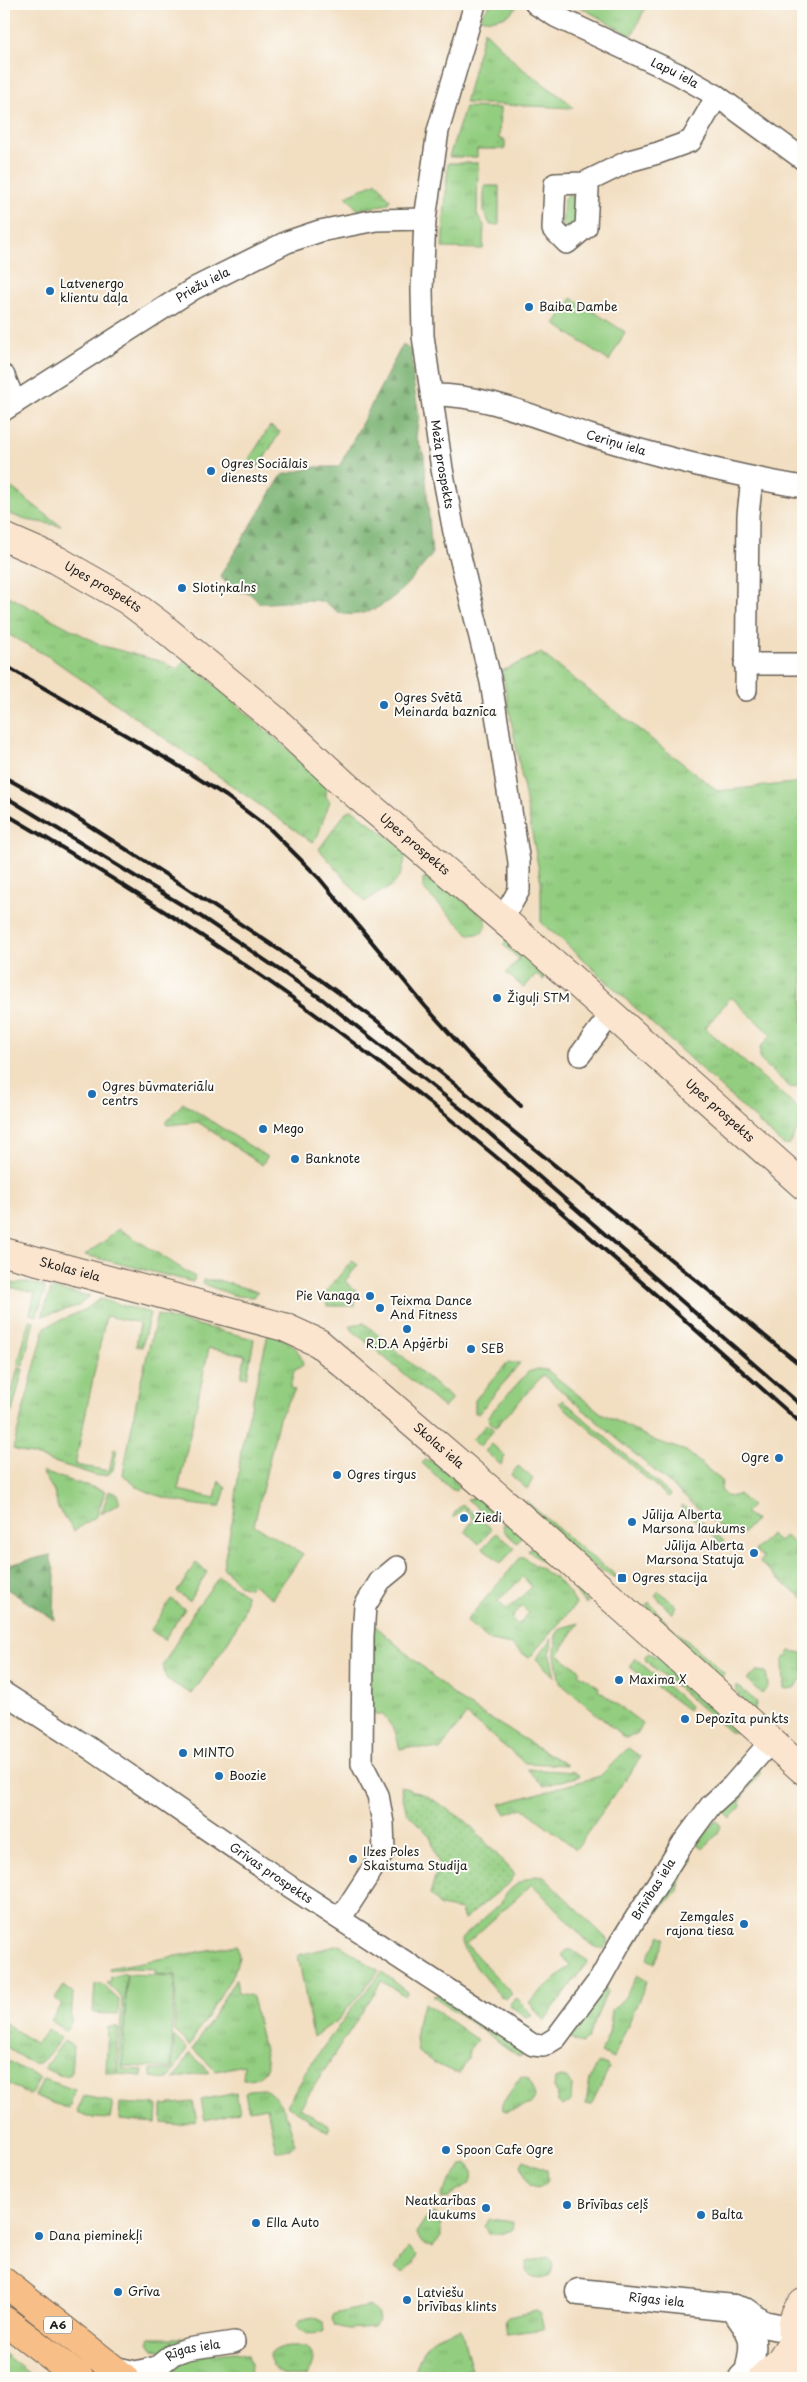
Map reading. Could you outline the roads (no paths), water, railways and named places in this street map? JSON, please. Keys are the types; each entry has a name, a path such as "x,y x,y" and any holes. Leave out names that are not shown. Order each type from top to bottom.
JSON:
{"highway":[{"name":"Rīgas iela","path":"4,2282 119,2373"},
{"name":"A6","path":"4,2320 80,2378"}],"main road":[{"name":"Upes prospekts","path":"4,537 57,560 127,600 159,624 274,720 345,785 611,1014 803,1185"},
{"name":"Skolas iela","path":"4,1252 278,1325 319,1343 511,1508 772,1740 803,1770"},
{"path":"762,2378 779,2362 798,2328"},
{"path":"796,2378 803,2372"}],"street":[{"name":"Meža prospekts","path":"475,4 438,131 425,219 422,299 423,336 454,532 492,690 519,862 519,890 502,920"},
{"name":"Lapu iela","path":"536,4 557,17 678,74 717,96 803,159"},
{"path":"584,183 629,161 658,154 691,141 717,96"},
{"name":"Priežu iela","path":"10,407 195,288 287,242 320,231 376,220 425,219"},
{"path":"4,376 10,407"},
{"name":"Ceriņu iela","path":"431,395 456,395 482,400 620,444 752,478 803,487"},
{"path":"746,690 748,515 752,478"},
{"path":"745,664 803,664"},
{"path":"580,1055 611,1014"},
{"path":"340,1919 384,1850 383,1823 378,1795 362,1764 363,1636 365,1606 380,1581 397,1567"},
{"name":"Grīvas prospekts","path":"4,1693 340,1919 533,2045 544,2046"},
{"name":"Brīvības iela","path":"544,2046 556,2038 600,1978 673,1860 711,1805 732,1786 772,1740"},
{"name":"Rīgas iela","path":"580,2292 740,2310 764,2309 798,2328"},
{"path":"740,2310 751,2333 753,2343 748,2372 742,2378"},
{"name":"Rīgas iela","path":"119,2373 156,2373 173,2354 234,2342"}],"railway":[{"path":"4,665 174,763 226,796 270,829 319,878 425,1006 468,1054 521,1106"},
{"path":"4,777 71,814 182,885 278,949 376,1020 803,1367"},
{"path":"4,796 200,916 322,999 465,1112 803,1407"},
{"path":"4,813 88,863 211,942 331,1026 453,1121 512,1170 803,1425"}],"place":[{"name":"Latvenergo klientu daļa","path":"50,291"},
{"name":"Baiba Dambe","path":"529,307"},
{"name":"Ogres Sociālais dienests","path":"211,471"},
{"name":"Slotiņkalns","path":"182,588"},
{"name":"Ogres Svētā Meinarda baznīca","path":"384,705"},
{"name":"Žiguļi STM","path":"497,998"},
{"name":"Ogres būvmateriālu centrs","path":"92,1094"},
{"name":"Mego","path":"263,1129"},
{"name":"Banknote","path":"295,1159"},
{"name":"Pie Vanaga","path":"370,1296"},
{"name":"Teixma Dance And Fitness","path":"380,1308"},
{"name":"R.D.A Apģērbi","path":"407,1329"},
{"name":"SEB","path":"471,1349"},
{"name":"Ogre","path":"779,1458"},
{"name":"Ogres tirgus","path":"337,1475"},
{"name":"Ziedi","path":"464,1518"},
{"name":"Jūlija Alberta Marsona laukums","path":"632,1522"},
{"name":"Jūlija Alberta Marsona Statuja","path":"754,1553"},
{"name":"Ogres stacija","path":"622,1578"},
{"name":"Maxima X","path":"619,1680"},
{"name":"Depozīta punkts","path":"685,1719"},
{"name":"MINTO","path":"183,1753"},
{"name":"Boozie","path":"219,1776"},
{"name":"Ilzes Poles Skaistuma Studija","path":"353,1859"},
{"name":"Zemgales rajona tiesa","path":"744,1924"},
{"name":"Spoon Cafe Ogre","path":"446,2150"},
{"name":"Brīvības ceļš","path":"567,2205"},
{"name":"Neatkarības laukums","path":"486,2208"},
{"name":"Balta","path":"701,2215"},
{"name":"Ella Auto","path":"256,2223"},
{"name":"Dana pieminekļi","path":"39,2236"},
{"name":"Grīva","path":"118,2292"},
{"name":"Latviešu brīvības klints","path":"407,2300"}]}
